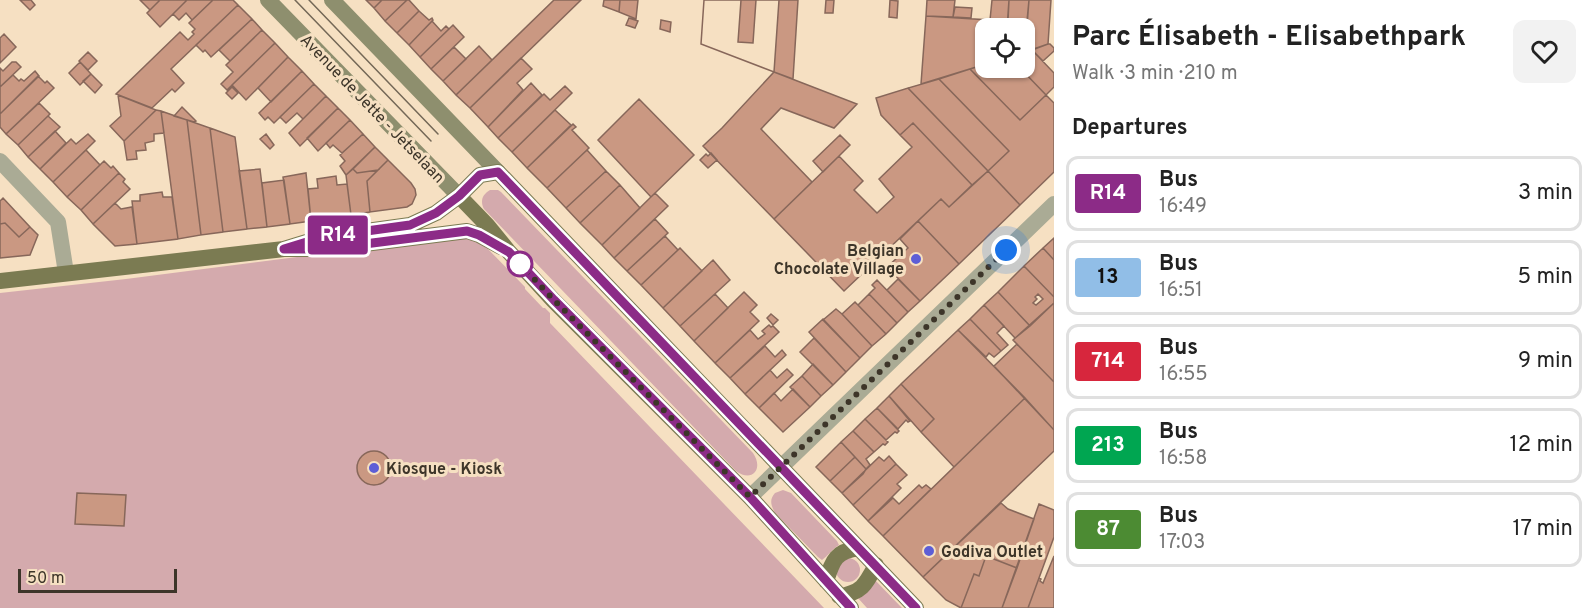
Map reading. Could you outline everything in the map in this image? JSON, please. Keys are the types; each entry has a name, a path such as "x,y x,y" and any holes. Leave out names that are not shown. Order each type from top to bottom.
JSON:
{"main road":[{"name":"Avenue de Jette - Jetselaan","path":"268,0 487,225 554,300 750,497 845,602 864,586 876,565"},
{"path":"332,0 916,608"},
{"path":"284,249 323,237 410,225 436,213 459,196 480,175 498,172"},
{"path":"0,281 284,249 325,249 467,231 509,252"},
{"path":"826,581 834,560 848,550 858,548"}],"street":[{"path":"0,161 58,222 66,273"},
{"path":"750,497 1054,204"}],"shaded area":[{"path":"490,190 501,192 753,453 757,464 755,472 747,476 736,471 484,209 482,198"},
{"path":"458,237 475,241 488,249 550,313 550,323 824,608 0,608 0,293"},
{"path":"783,490 791,493 837,541 839,545 822,560 775,513 771,500 775,493"},
{"path":"848,558 856,562 860,570 856,578 848,582 840,578 836,570 840,562"},
{"path":"874,579 902,608 867,608 857,597"}],"building":[{"path":"20,0 31,0 35,5 30,10"},
{"path":"140,0 160,0 150,10"},
{"path":"160,0 187,0 160,27 147,13"},
{"path":"187,0 213,0 192,20 186,13 179,20 173,14"},
{"path":"213,0 233,0 238,5 171,69 184,83 175,92 172,89 152,108 116,94 180,32 188,40 194,34 192,32 195,29 189,23"},
{"path":"366,0 382,0 374,8"},
{"path":"382,0 407,0 385,21 374,8"},
{"path":"407,0 419,11 397,33 385,21"},
{"path":"554,0 581,0 470,108 456,95"},
{"path":"604,0 620,0 619,12 603,6"},
{"path":"620,0 638,0 636,19 619,12"},
{"path":"704,0 741,0 738,42 753,43 756,0 779,0 774,72 701,44"},
{"path":"704,0 779,0 774,72 701,44"},
{"path":"779,0 798,0 793,79 774,72"},
{"path":"826,0 834,0 833,13 825,13"},
{"path":"890,0 898,1 897,18 889,17"},
{"path":"927,0 955,0 953,17 926,16"},
{"path":"992,0 1009,0 1008,18 990,18"},
{"path":"1009,0 1029,0 1027,18 1008,18"},
{"path":"1029,0 1051,0 1048,44 1035,49 1035,18 1028,18"},
{"path":"238,5 252,19 211,57 205,50 203,52 196,45"},
{"path":"955,7 972,8 971,18 953,17"},
{"path":"419,11 429,20 432,18 433,20 409,45 397,33"},
{"path":"926,16 975,19 975,67 921,84"},
{"path":"629,18 638,21 635,28 626,25"},
{"path":"252,19 262,30 230,61 219,50"},
{"path":"661,20 671,22 670,32 660,29"},
{"path":"432,21 441,31 446,26 449,29 420,57 409,45"},
{"path":"453,25 464,37 431,69 420,57"},
{"path":"262,30 275,43 227,90 221,84 233,72 226,65"},
{"path":"4,34 16,47 0,63 0,38"},
{"path":"275,43 288,57 246,100 232,85"},
{"path":"1050,44 1054,51 1043,61 1035,53 1035,49"},
{"path":"479,46 492,60 456,95 443,81"},
{"path":"454,47 466,59 443,81 431,69"},
{"path":"88,52 97,61 88,70 79,61"},
{"path":"1035,53 1054,73 1054,87 1046,95 1030,78 1035,78"},
{"path":"288,57 302,71 271,102 258,88"},
{"path":"521,58 532,69 517,83 523,90 488,127 470,108"},
{"path":"12,62 16,62 21,67 0,87 0,68 3,71"},
{"path":"80,62 91,74 80,85 69,73"},
{"path":"970,69 975,74 975,78 979,78 1020,120 1046,95 1054,103 1054,172 1020,205 988,171 1009,151 939,79"},
{"path":"35,71 39,76 0,114 0,87 13,75 19,81 21,79 24,81"},
{"path":"302,71 314,84 274,123 268,117 265,120 259,113"},
{"path":"774,72 857,104 834,128 781,108 761,129 812,182 774,219 703,146"},
{"path":"91,74 102,85 95,93 83,81"},
{"path":"38,76 54,88 6,134 0,127 0,114"},
{"path":"979,78 1030,78 1046,95 1020,120"},
{"path":"939,79 1009,151 988,171 908,88"},
{"path":"531,83 542,95 498,138 488,127"},
{"path":"314,84 326,96 303,119 297,113 286,123 280,117"},
{"path":"565,86 572,93 512,152 498,138 544,94 550,100"},
{"path":"232,87 238,93 232,99 226,93"},
{"path":"908,88 988,171 972,185 913,123 900,135 881,115 876,98"},
{"path":"118,95 156,110 124,141 110,126 121,116"},
{"path":"326,96 338,108 300,146 289,133"},
{"path":"639,99 694,155 651,197 598,140"},
{"path":"39,103 50,114 18,145 6,134"},
{"path":"182,107 196,121 174,116"},
{"path":"338,108 350,120 318,151 307,138"},
{"path":"156,110 161,111 164,133 154,134 154,141 145,143 146,150 136,151 137,159 127,160 124,141"},
{"path":"555,110 571,125 527,168 512,152"},
{"path":"161,111 187,120 201,235 178,239"},
{"path":"48,116 60,127 28,157 18,145"},
{"path":"187,120 210,128 223,232 201,235"},
{"path":"350,120 363,134 342,153 333,145 330,148 326,143"},
{"path":"913,123 972,185 949,207 941,199 844,291 774,219 839,156 863,181 854,190 877,213 894,197 879,179 912,147 900,135"},
{"path":"573,124 576,127 572,130 589,148 547,188 527,168"},
{"path":"210,128 235,137 247,229 223,232"},
{"path":"55,131 66,143 40,169 28,157"},
{"path":"88,134 95,141 53,182 40,169 71,139 76,144"},
{"path":"266,134 274,145 270,149 260,139"},
{"path":"363,134 375,147 346,175 340,166 345,161 340,155"},
{"path":"840,135 850,145 823,172 813,161"},
{"path":"375,147 388,160 378,170 357,173 353,169"},
{"path":"86,150 100,165 67,197 53,182"},
{"path":"587,150 606,171 566,208 547,188"},
{"path":"711,153 717,160 708,168 700,160 706,154 708,156"},
{"path":"388,160 411,183 416,195 412,204 407,207 370,212 367,181"},
{"path":"104,161 119,173 81,210 67,197"},
{"path":"260,169 267,227 247,229 239,171"},
{"path":"353,169 357,173 378,170 367,181 370,212 351,215 346,175"},
{"path":"606,171 620,185 580,223 566,208"},
{"path":"988,171 1020,205 959,264 918,221 941,199 949,207"},
{"path":"119,173 125,179 123,182 130,189 93,224 81,210"},
{"path":"306,173 311,221 290,224 283,177"},
{"path":"336,176 337,185 347,184 351,215 311,221 308,189 318,188 317,179"},
{"path":"284,180 290,224 267,227 262,183"},
{"path":"620,185 640,208 602,245 580,223"},
{"path":"162,192 163,197 172,197 178,239 137,244 132,201 140,201 140,195"},
{"path":"655,193 668,206 614,258 602,245"},
{"path":"3,198 30,227 19,237 5,223 0,224 0,201"},
{"path":"115,203 121,209 132,207 137,244 115,246 93,224"},
{"path":"655,219 668,233 627,271 614,258"},
{"path":"918,221 959,264 920,301 887,267 908,248 900,239"},
{"path":"5,223 19,237 30,227 38,235 30,255 0,258 0,224"},
{"path":"665,236 678,250 641,285 627,271"},
{"path":"1054,238 1054,260 1043,248"},
{"path":"680,248 702,271 663,308 641,285"},
{"path":"1043,248 1054,260 1054,297 1024,266"},
{"path":"713,260 730,280 680,326 663,308"},
{"path":"1024,266 1054,297 1054,303 1030,326 998,292","holes":["1038,294 1043,299 1036,305 1033,303"]},
{"path":"898,279 920,301 908,312 887,290"},
{"path":"877,280 908,312 897,323 869,294 875,288 872,285"},
{"path":"744,292 757,305 750,312 759,321 715,363 694,341"},
{"path":"998,292 1030,326 1015,338 984,305"},
{"path":"715,294 728,308 694,341 680,326"},
{"path":"869,294 897,323 886,334 858,305"},
{"path":"855,302 886,334 872,346 842,314"},
{"path":"1054,303 1054,382 1013,340"},
{"path":"984,305 1004,326 997,333 1008,345 1001,351 970,319"},
{"path":"836,309 872,346 860,358 823,320"},
{"path":"771,314 778,320 773,325 767,318"},
{"path":"823,319 860,358 846,372 809,332"},
{"path":"970,319 1001,351 994,357 989,353 986,357 958,330"},
{"path":"769,325 779,332 730,378 715,363 750,330 758,339 765,334 762,331"},
{"path":"958,330 1025,398 954,467 921,432 934,419 901,384"},
{"path":"814,338 846,372 833,385 800,352"},
{"path":"1017,344 1054,382 1054,430 994,366"},
{"path":"765,346 775,357 782,350 786,355 745,394 730,378"},
{"path":"813,364 833,385 821,396 802,376"},
{"path":"787,369 793,375 759,408 745,394 770,370 777,378"},
{"path":"802,376 821,396 810,407 790,387"},
{"path":"901,384 934,419 921,432 889,396"},
{"path":"793,389 810,407 783,432 759,408 774,393 781,401"},
{"path":"889,396 910,421 906,420 898,429 877,408"},
{"path":"1025,398 1054,430 1054,451 923,577 883,536"},
{"path":"877,408 899,431 886,440 865,419"},
{"path":"865,419 888,442 874,452 853,431"},
{"path":"853,431 874,452 866,459 870,465 866,469 841,442"},
{"path":"841,442 855,457 830,481 816,467"},
{"name":"Kiosque - Kiosk","path":"374,451 386,456 391,468 386,480 374,485 362,480 357,468 362,456"},
{"path":"889,456 896,464 853,505 842,493 879,457 884,461"},
{"path":"855,457 866,469 842,493 830,481"},
{"path":"896,464 907,475 897,484 901,488 868,521 853,505"},
{"path":"919,485 922,488 926,485 931,489 883,536 868,521 893,498 899,504"},
{"path":"77,493 126,495 124,526 75,524"},
{"path":"1001,503 1008,509 1034,519 1017,568 986,556 979,576 974,574 961,608 946,600 923,577"},
{"path":"1039,504 1054,510 1054,537 1028,608 1002,608"},
{"path":"986,556 1017,568 1002,608 961,608 974,574 979,576"},
{"path":"1054,556 1054,608 1028,608 1039,578 1043,583"}],"tram line":[{"path":"295,0 431,141"},
{"path":"309,0 438,134"}],"bus line":[{"name":"R14","path":"851,608 750,497 509,252 467,231 325,249 284,249 323,237 410,225 436,213 459,196 480,175 498,172 916,608"}],"place":[{"name":"Belgian Chocolate Village","path":"916,259"},
{"name":"Kiosque - Kiosk","path":"374,468"},
{"name":"Godiva Outlet","path":"929,551"}],"route":[{"path":"520,264 750,497 1006,250"}]}
